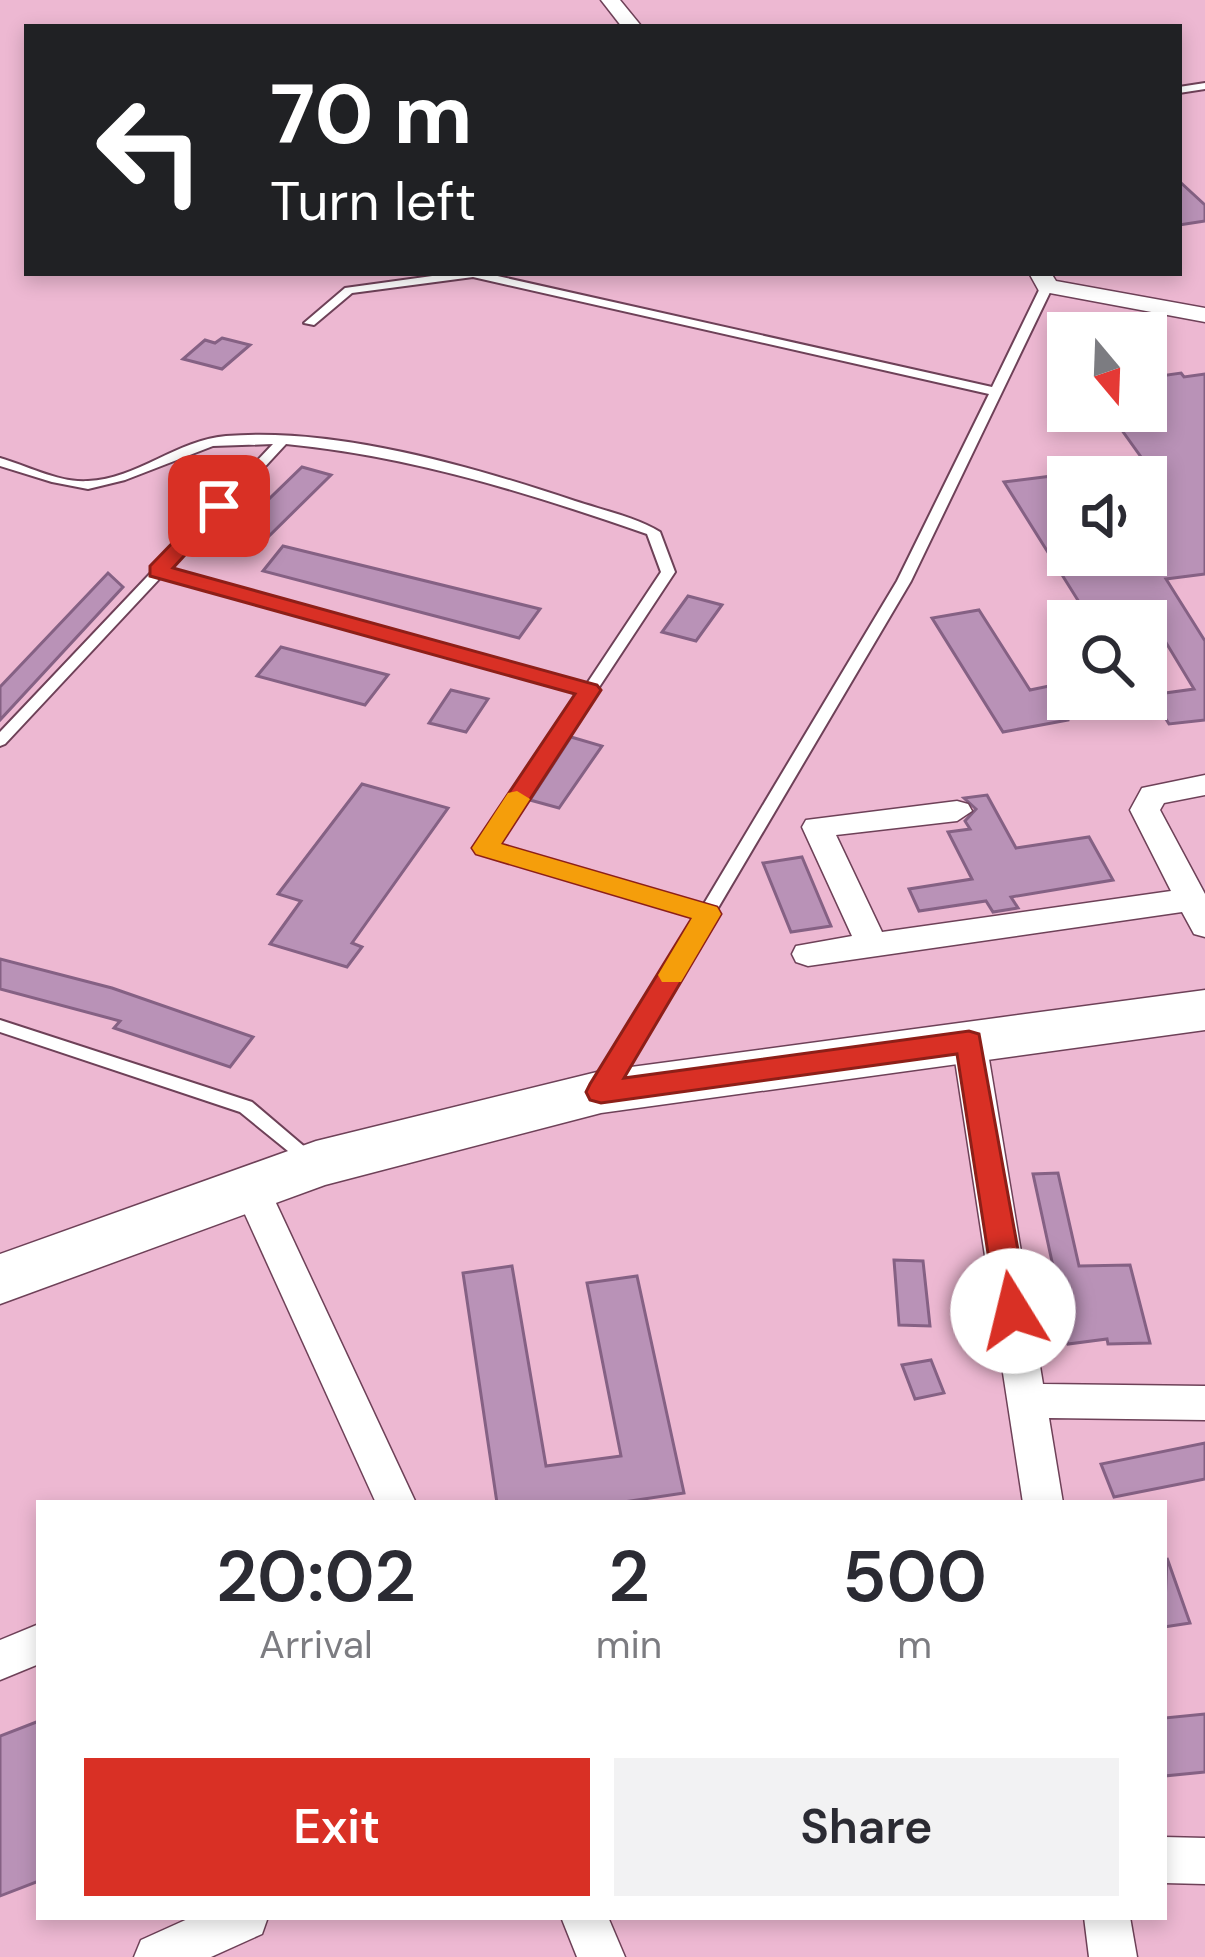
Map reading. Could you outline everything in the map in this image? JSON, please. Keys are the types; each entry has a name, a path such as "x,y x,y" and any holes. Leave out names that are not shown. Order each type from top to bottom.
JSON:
{"main road":[{"path":"0,1279 316,1164 601,1092 1205,1010"}],"street":[{"path":"610,0 630,24"},
{"path":"1043,280 1205,315"},
{"path":"808,954 1198,912 1145,810 1154,795 1205,785"},
{"path":"872,945 817,827 957,811"},
{"path":"969,1042 1043,1500"},
{"path":"250,1188 391,1500"},
{"path":"1028,1401 1205,1403"},
{"path":"0,1660 36,1645"},
{"path":"1167,1860 1205,1861"},
{"path":"158,1957 238,1920"},
{"path":"585,1920 602,1957"},
{"path":"1107,1920 1113,1957"}],"lane":[{"path":"310,323 349,290 458,276"},
{"path":"482,276 998,392"},
{"path":"601,1092 904,581 998,392 1043,280"},
{"path":"0,462 88,485 223,440 281,442 371,453 550,495 653,532 668,572 485,848 708,914"},
{"path":"0,741 281,442"},
{"path":"158,571 589,690"},
{"path":"0,1026 245,1108 316,1164"}],"building":[{"path":"1182,184 1205,205 1205,221 1182,225"},
{"path":"222,338 250,345 222,369 183,359 205,340 215,343"},
{"path":"1205,374 1205,574 1166,579 1205,641 1205,720 1169,724 1167,693 1194,689 1167,644 1167,600 1078,600 1063,576 1167,576 1167,456 1140,456 1123,432 1167,432 1167,375"},
{"path":"302,467 331,475 267,538 237,530"},
{"path":"1047,477 1047,551 1004,482"},
{"path":"283,546 540,609 519,638 263,571"},
{"path":"108,573 123,587 0,720 0,687"},
{"path":"688,596 722,605 696,641 662,632"},
{"path":"979,610 1030,690 1047,686 1047,720 1068,720 1003,732 932,618"},
{"path":"281,647 388,675 365,705 257,676"},
{"path":"451,690 488,699 466,732 429,723"},
{"path":"571,737 602,746 559,808 530,800"},
{"path":"362,784 448,808 352,943 362,947 347,967 270,944 301,901 278,894"},
{"path":"987,795 1016,848 1089,837 1113,880 1011,897 1018,908 993,912 986,901 919,911 909,889 972,879 948,832 970,829 965,821 976,809 964,798"},
{"path":"802,857 831,926 791,932 763,863"},
{"path":"0,959 112,988 253,1037 230,1067 114,1028 120,1021 0,989"},
{"path":"1058,1173 1079,1266 1130,1265 1150,1343 1108,1344 1107,1339 1068,1344 1042,1273 1054,1271 1033,1174"},
{"path":"894,1260 923,1261 930,1326 899,1325"},
{"path":"512,1266 546,1466 621,1456 587,1283 637,1276 684,1493 637,1500 497,1500 463,1273"},
{"path":"931,1360 944,1393 915,1399 902,1365"},
{"path":"1205,1443 1205,1479 1114,1497 1101,1464"},
{"path":"1167,1558 1190,1623 1167,1627"},
{"path":"1205,1714 1205,1772 1167,1776 1167,1718"},
{"path":"36,1722 36,1882 0,1896 0,1736"}],"slow traffic":[{"path":"517,799 485,848 708,914 671,975"}],"route":[{"path":"219,506 158,571 589,690 485,848 708,914 601,1092 969,1042 1013,1311"}]}
